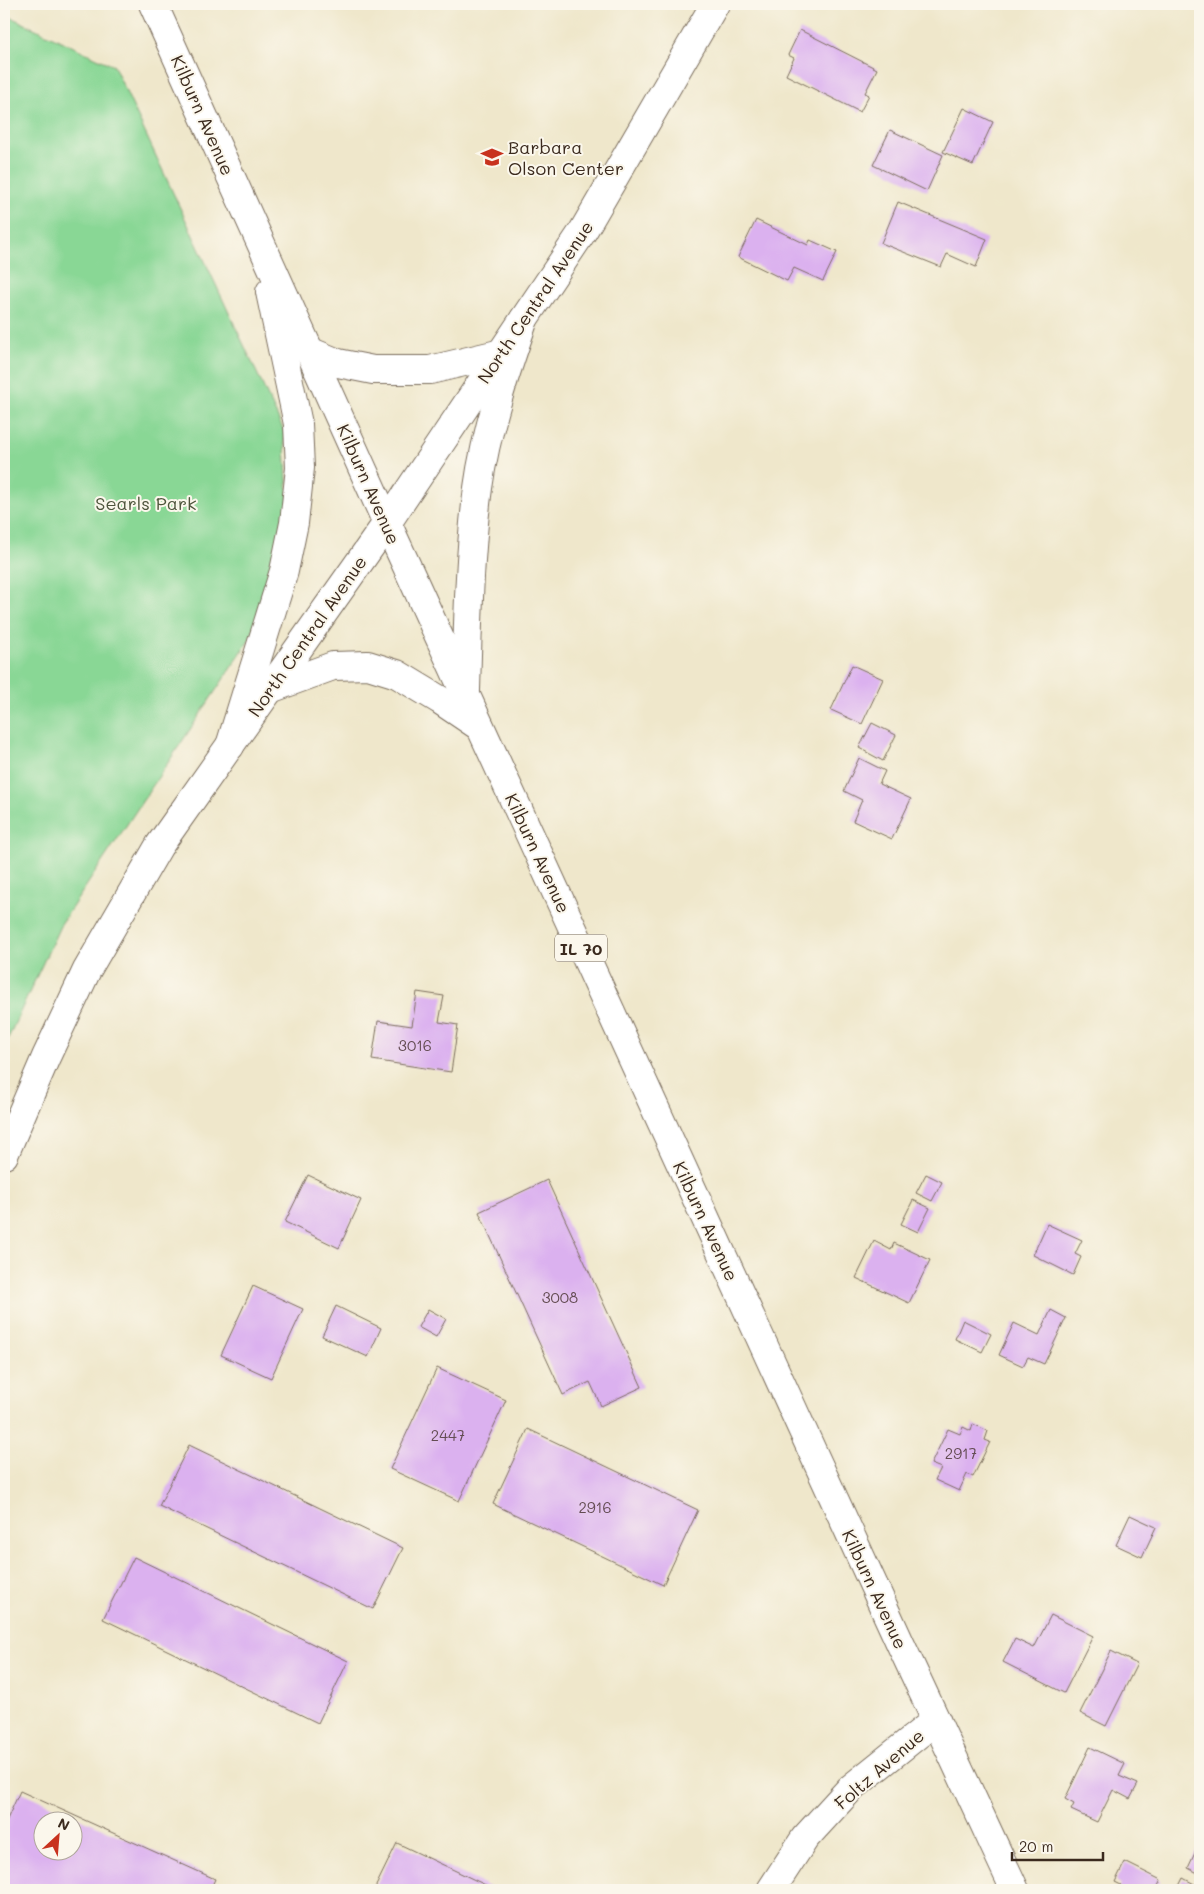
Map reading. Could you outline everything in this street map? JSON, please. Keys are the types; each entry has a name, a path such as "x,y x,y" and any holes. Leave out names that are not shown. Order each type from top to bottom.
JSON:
{"main road":[{"name":"Kilburn Avenue","path":"153,4 480,728 1015,1890"},
{"name":"North Central Avenue","path":"4,1155 46,1057 87,970 159,846 387,523 583,231 715,4"},
{"path":"230,746 284,571 294,523 300,468 298,424 260,242"},
{"path":"466,697 468,616 478,487 492,420 524,319"},
{"path":"309,351 338,363 372,370 430,370 502,353"},
{"path":"270,689 333,666 368,665 397,674 440,700 480,728"},
{"name":"Foltz Avenue","path":"770,1890 805,1838 850,1789 936,1720"}],"green space":[{"name":"Searls Park","path":"4,14 114,66 284,431 290,528 250,639 61,924 4,1047"}],"building":[{"path":"800,30 877,69 865,93 869,95 860,112 786,75 794,58 788,55"},
{"path":"964,108 993,122 973,165 943,152"},
{"path":"890,130 943,155 927,191 873,165"},
{"path":"898,202 987,239 976,267 947,254 941,267 881,243"},
{"path":"756,220 808,245 810,240 837,252 823,281 794,268 787,281 738,257"},
{"path":"852,665 883,679 862,724 831,710"},
{"path":"872,723 896,735 883,761 859,748"},
{"path":"859,758 885,771 879,784 911,799 892,839 853,821 862,800 844,791"},
{"path":"417,992 444,996 439,1022 458,1025 451,1072 372,1060 378,1021 412,1026"},
{"path":"926,1174 942,1182 932,1201 916,1193"},
{"path":"308,1175 361,1200 339,1248 285,1222"},
{"path":"547,1180 642,1387 601,1406 590,1382 563,1395 479,1212"},
{"path":"913,1200 930,1208 918,1232 901,1224"},
{"path":"1047,1224 1082,1240 1075,1254 1081,1257 1073,1275 1033,1255"},
{"path":"874,1241 891,1250 894,1243 930,1260 909,1303 856,1278"},
{"path":"253,1286 303,1309 271,1378 221,1355"},
{"path":"336,1306 381,1328 368,1357 322,1336"},
{"path":"428,1309 446,1319 436,1337 418,1327"},
{"path":"1051,1310 1066,1318 1044,1364 1028,1357 1023,1366 999,1355 1014,1323 1039,1335"},
{"path":"963,1320 991,1334 982,1352 955,1339"},
{"path":"437,1368 506,1400 459,1501 390,1469"},
{"path":"973,1424 988,1431 985,1440 990,1442 973,1477 967,1474 959,1491 935,1480 941,1468 931,1464 948,1429 960,1434 963,1427 971,1431"},
{"path":"528,1429 698,1510 663,1585 493,1504"},
{"path":"189,1445 403,1548 373,1609 159,1506"},
{"path":"1130,1515 1156,1527 1142,1557 1116,1545"},
{"path":"134,1557 348,1661 318,1723 103,1619"},
{"path":"1051,1615 1093,1636 1064,1693 1003,1662 1015,1639 1034,1648"},
{"path":"1111,1651 1137,1664 1106,1726 1080,1713"},
{"path":"1090,1747 1125,1764 1119,1776 1138,1784 1130,1799 1113,1790 1097,1822 1071,1810 1074,1804 1065,1799"},
{"path":"20,1791 67,1812 32,1812 32,1862 82,1862 82,1819 215,1879 210,1890 14,1890 4,1886 4,1826"},
{"path":"1200,1842 1200,1874 1188,1868"},
{"path":"397,1843 496,1890 374,1890"},
{"path":"1125,1862 1161,1880 1156,1890 1118,1890 1121,1885 1115,1882"},
{"path":"1183,1878 1200,1887 1200,1890 1177,1890"}],"place":[{"name":"Barbara Olson Center","path":"492,157"}]}
